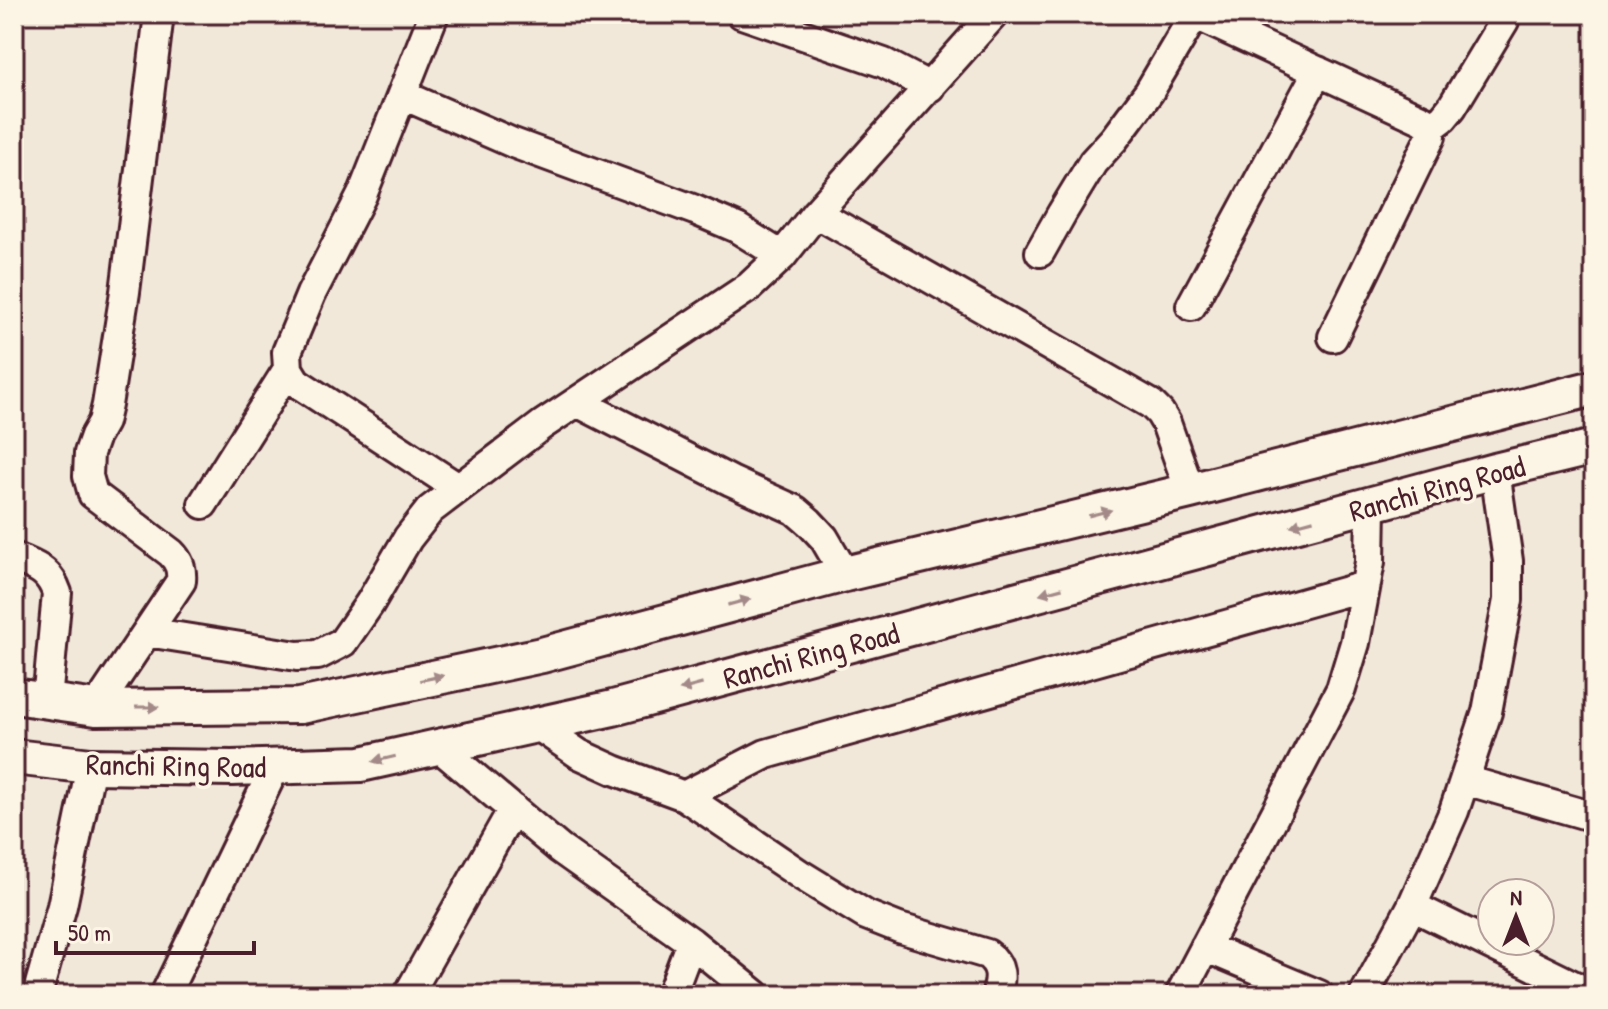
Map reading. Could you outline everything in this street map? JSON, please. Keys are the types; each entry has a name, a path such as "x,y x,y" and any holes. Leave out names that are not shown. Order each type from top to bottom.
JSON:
{"main road":[{"name":"Ranchi Ring Road","path":"14,696 96,708 300,706 542,655 845,574 1190,491 1594,388"},
{"name":"Ranchi Ring Road","path":"14,757 91,766 232,768 361,764 613,708 1594,447"}],"street":[{"path":"96,708 181,581 180,566 171,553 93,494 88,476 89,453 107,405 125,292 159,14"},
{"path":"434,14 362,195 311,294 287,352 288,369 296,382 458,488"},
{"path":"742,14 884,63 930,87"},
{"path":"147,632 297,656 318,655 343,642 408,538 430,510 542,425 749,287 782,256 816,213 994,14"},
{"path":"1040,252 1093,162 1149,92 1194,14 1423,120 1431,127 1431,136 1333,337"},
{"path":"1431,127 1452,107 1504,21"},
{"path":"1191,306 1318,71"},
{"path":"403,95 513,143 695,210 737,228 782,256"},
{"path":"816,213 1151,404 1166,423 1190,491"},
{"path":"203,504 288,369"},
{"path":"577,402 731,481 795,510 824,538 845,574"},
{"path":"1364,995 1412,906 1454,811 1487,712 1508,600 1508,561 1495,471"},
{"path":"1180,995 1341,689 1355,643 1370,562 1371,505"},
{"path":"14,557 46,572 53,580 57,593 47,701"},
{"path":"684,796 766,754 1365,586"},
{"path":"537,725 579,754 684,796 866,915 987,954 1000,969 996,995"},
{"path":"439,747 560,849 691,942 756,995"},
{"path":"37,995 62,906 91,766"},
{"path":"165,995 275,767"},
{"path":"1465,780 1594,817"},
{"path":"408,995 513,809"},
{"path":"1412,906 1593,995"},
{"path":"671,995 691,942"},
{"path":"1205,947 1319,995"}]}
